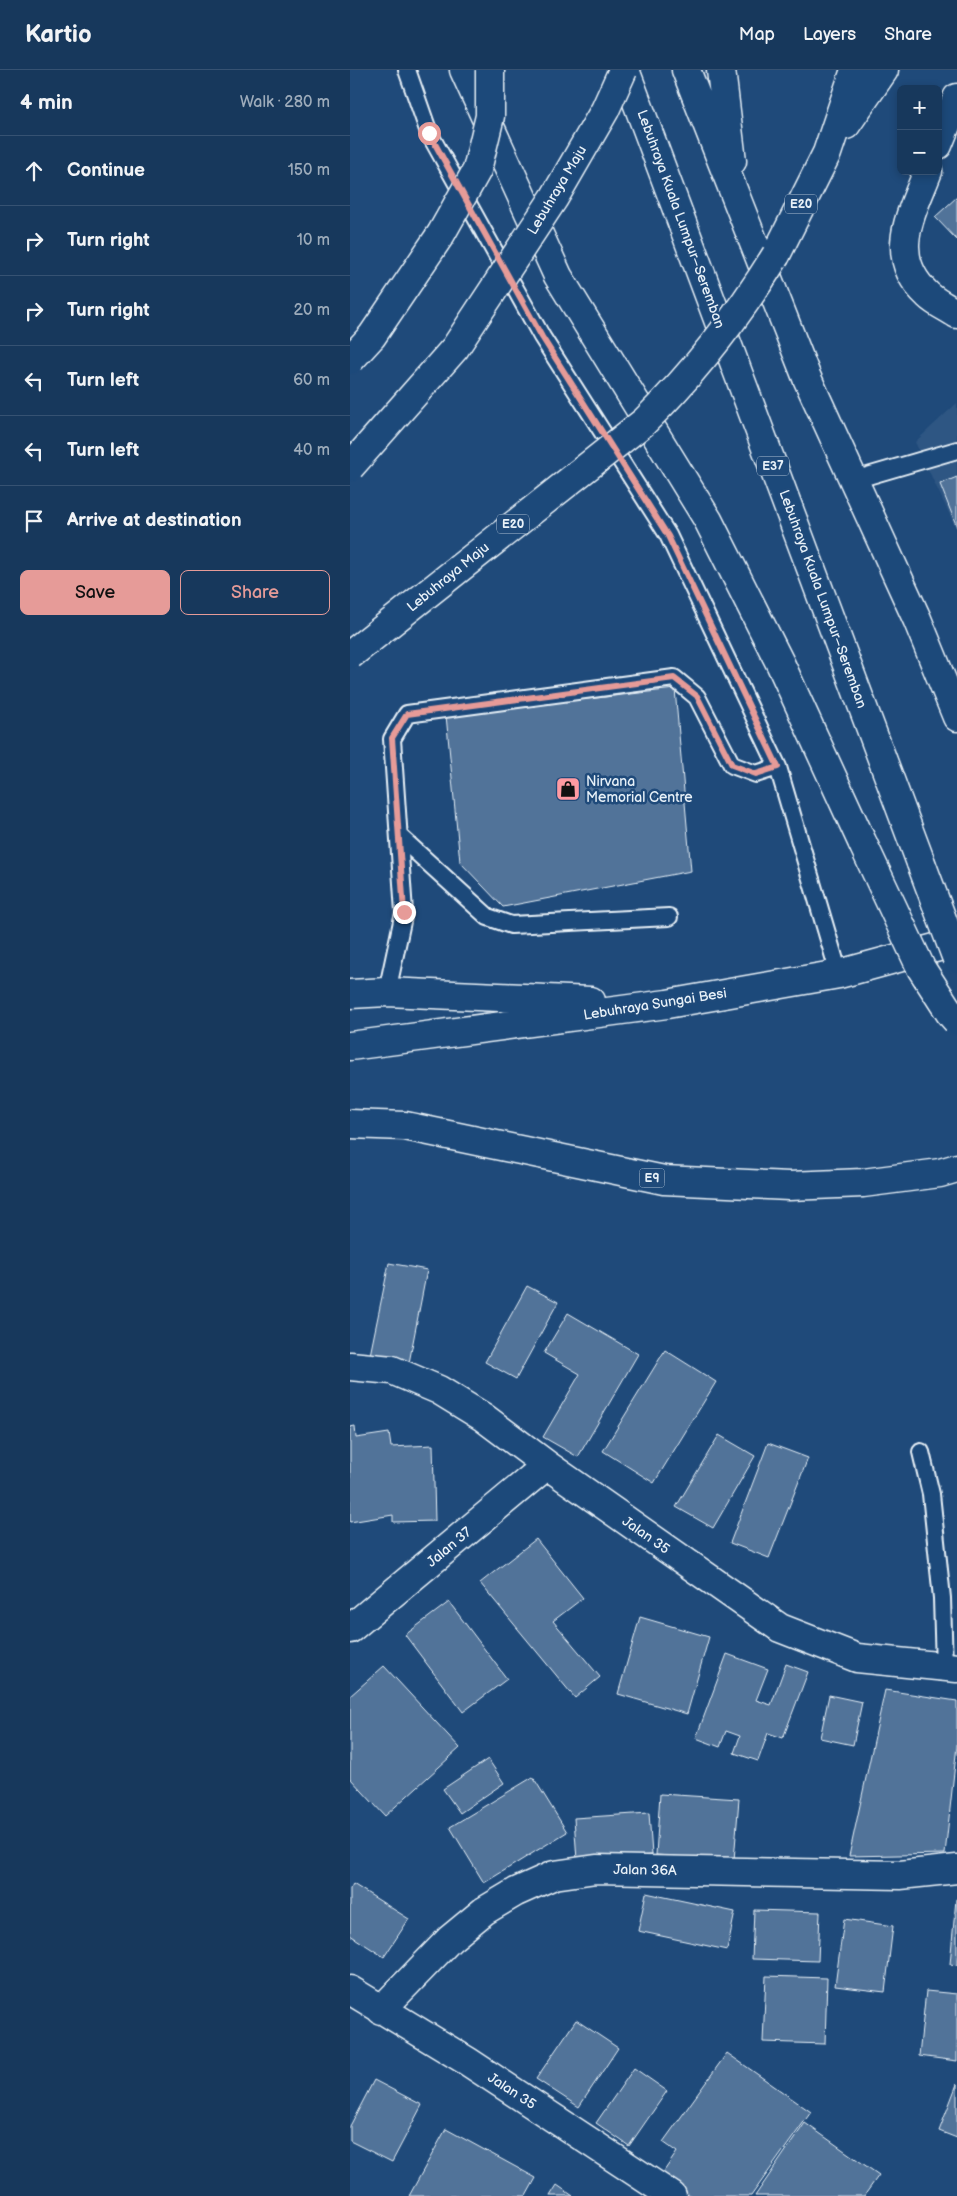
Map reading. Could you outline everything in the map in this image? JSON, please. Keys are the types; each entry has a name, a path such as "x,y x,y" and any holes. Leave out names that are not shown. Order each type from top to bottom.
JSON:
{"main road":[{"path":"464,70 558,276 708,520 780,663 921,968 957,1021"},
{"path":"350,360 372,336 441,234 476,170 490,116 490,70"},
{"name":"Lebuhraya Maju","path":"350,467 456,348 554,198 605,110 624,70"},
{"name":"Lebuhraya Kuala Lumpur–Seremban","path":"624,70 957,959"},
{"path":"686,70 807,378 917,619 957,717"},
{"path":"721,70 737,202"},
{"name":"Lebuhraya Maju","path":"350,655 644,422 674,392 754,291 776,255 827,153 855,70"},
{"path":"827,153 884,70"},
{"path":"942,136 957,98"},
{"path":"926,175 905,230 906,258 912,276 928,296 957,314"},
{"name":"Lebuhraya Sungai Besi","path":"350,1046 667,1004 839,974 957,942"},
{"path":"350,994 387,992 667,1004"},
{"name":"E9","path":"350,1124 405,1126 664,1180 789,1186 863,1183 940,1173 957,1168"},
{"name":"Jalan 35","path":"350,1366 392,1370 439,1390 483,1417 547,1465 780,1628 857,1658 951,1668"},
{"name":"Jalan 37","path":"350,1629 547,1465"},
{"name":"Jalan 36A","path":"381,2010 450,1939 484,1911 516,1892 554,1875 596,1869 900,1875 957,1869"},
{"name":"Jalan 35","path":"350,1990 466,2060 672,2196"}],"lane":[{"path":"407,70 429,133 542,337 668,536 778,767 839,974"},
{"path":"854,480 957,450"},
{"path":"387,992 404,912 392,738 407,714 674,678 697,696 732,765 756,774 778,767"},
{"path":"399,836 488,917 511,925 669,917"},
{"path":"921,1452 931,1494 951,1668"}],"shaded area":[{"path":"957,403 957,530 915,442"}],"building":[{"path":"957,197 957,240 935,217"},
{"path":"957,477 957,527 940,484"},
{"name":"Nirvana Memorial Centre","path":"675,689 691,871 503,907 460,862 446,715"},
{"path":"389,1263 427,1270 408,1368 369,1360"},
{"path":"527,1286 558,1302 516,1379 485,1362"},
{"path":"568,1313 638,1354 578,1457 543,1437 580,1374 544,1353"},
{"path":"665,1350 716,1382 654,1483 603,1451"},
{"path":"355,1426 356,1438 389,1433 391,1447 433,1445 435,1521 393,1522 393,1515 350,1522 350,1427"},
{"path":"719,1435 755,1456 713,1528 676,1507"},
{"path":"768,1443 808,1458 769,1558 730,1543"},
{"path":"536,1539 583,1598 553,1621 600,1677 575,1698 480,1583"},
{"path":"449,1602 507,1679 463,1712 405,1635"},
{"path":"640,1617 709,1637 687,1714 618,1694"},
{"path":"727,1654 768,1669 756,1700 771,1705 786,1664 808,1672 783,1738 768,1733 758,1761 734,1753 740,1736 726,1731 720,1747 696,1738"},
{"path":"384,1666 460,1748 385,1816 350,1778 350,1696"},
{"path":"885,1690 957,1701 957,1745 945,1854 849,1856"},
{"path":"829,1695 862,1702 853,1745 820,1738"},
{"path":"488,1759 504,1783 460,1813 443,1789"},
{"path":"533,1777 567,1832 484,1883 450,1827"},
{"path":"660,1794 739,1799 734,1860 656,1855"},
{"path":"649,1813 652,1855 577,1860 574,1818"},
{"path":"353,1884 409,1919 384,1957 350,1935 350,1889"},
{"path":"646,1893 735,1912 727,1950 638,1931"},
{"path":"957,1899 957,1965 950,1964"},
{"path":"754,1910 820,1912 818,1961 752,1959"},
{"path":"844,1919 893,1926 885,1992 835,1986"},
{"path":"766,1976 827,1978 825,2044 763,2042"},
{"path":"926,1991 957,1994 957,2061 919,2056"},
{"path":"576,2020 618,2048 579,2107 536,2079"},
{"path":"727,2053 811,2112 751,2196 680,2196 658,2180 677,2152 663,2142"},
{"path":"634,2068 667,2091 629,2146 596,2123"},
{"path":"374,2080 422,2105 392,2162 350,2141 350,2126"},
{"path":"957,2084 957,2138 939,2131"},
{"path":"805,2123 879,2175 864,2196 755,2196"},
{"path":"446,2129 536,2178 526,2196 409,2196"},
{"path":"557,2185 573,2196 550,2196"}],"place":[{"name":"Nirvana Memorial Centre","path":"568,789"}],"route":[{"path":"404,912 392,738 407,714 674,678 697,696 732,765 756,774 778,767 668,536 542,337 429,133"}]}
